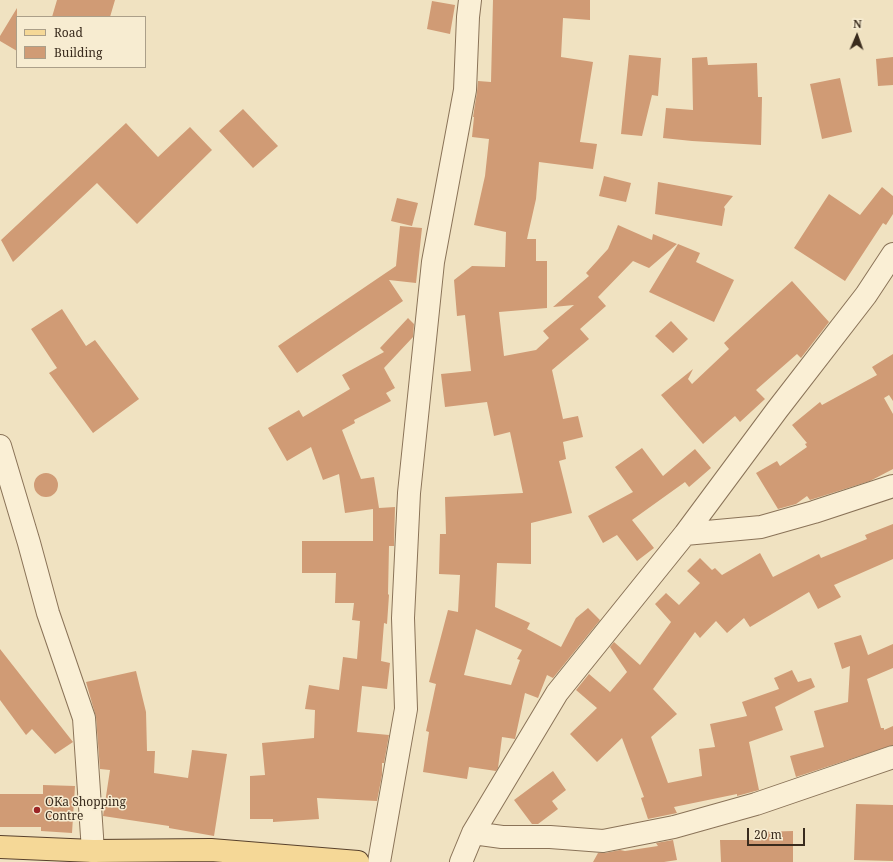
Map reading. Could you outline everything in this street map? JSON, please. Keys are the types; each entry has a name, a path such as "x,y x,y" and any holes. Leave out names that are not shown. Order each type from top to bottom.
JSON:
{"main road":[{"path":"0,848 93,851 211,850 358,862"}],"street":[{"path":"379,862 406,709 404,618 410,493 433,262 465,90 470,0"},
{"path":"461,862 473,833 557,693 685,534 776,410 866,295 893,254"},
{"path":"0,446 29,542 48,613 84,718 93,851"},
{"path":"685,534 761,527 814,512 893,486"},
{"path":"473,833 502,837 550,837 603,842 674,827 748,806 893,757"}],"building":[{"path":"57,0 115,0 110,16 52,16"},
{"path":"493,0 590,0 590,20 563,18 561,57 593,62 580,142 597,144 593,169 539,162 536,199 527,239 536,239 536,261 547,261 547,308 499,312 504,356 536,350 549,338 543,331 574,305 553,307 589,276 586,273 608,249 618,225 652,240 653,234 677,244 649,268 633,261 598,297 606,306 580,329 589,339 552,370 563,419 578,416 583,437 563,442 566,459 559,461 572,513 531,523 531,564 497,563 495,607 530,623 527,629 561,647 576,618 588,608 600,620 553,678 547,675 538,698 525,693 515,739 502,737 498,768 496,771 469,767 467,779 423,772 429,732 426,731 436,684 429,682 448,610 458,612 460,575 439,574 440,534 446,534 445,497 523,493 510,432 494,436 487,402 445,407 441,374 471,371 465,315 457,316 454,280 472,266 505,267 506,232 474,225 485,176 489,139 472,137 473,117 478,81 491,82","holes":["476,629 522,650 517,659 520,660 511,685 464,675"]},
{"path":"432,1 455,5 450,34 427,29"},
{"path":"17,8 16,50 0,41 0,36"},
{"path":"629,55 661,58 658,96 652,95 642,136 621,134"},
{"path":"707,57 708,65 757,63 758,97 762,97 761,145 663,138 666,108 693,110 692,58"},
{"path":"893,57 893,85 878,86 876,59"},
{"path":"840,78 852,132 822,139 810,84"},
{"path":"243,109 278,146 253,168 219,131"},
{"path":"126,123 158,157 190,127 212,150 137,224 97,183 13,262 1,240"},
{"path":"604,176 631,183 626,202 599,196"},
{"path":"658,182 733,196 724,207 725,209 722,226 655,214"},
{"path":"882,187 893,196 893,214 886,225 883,223 845,281 794,248 829,194 860,215"},
{"path":"397,198 418,203 412,226 391,221"},
{"path":"400,226 422,228 416,283 389,280 403,301 297,373 278,346 396,266"},
{"path":"678,244 700,253 696,262 734,280 714,322 649,292"},
{"path":"792,281 829,322 801,358 797,354 756,390 765,399 740,422 735,416 703,444 661,395 693,369 688,379 692,384 729,349 724,343"},
{"path":"62,309 86,346 95,340 139,399 93,433 49,373 57,368 31,329"},
{"path":"408,318 414,324 413,337 384,368 395,388 386,393 391,401 354,420 355,423 342,430 361,479 374,477 379,508 395,507 394,546 389,546 389,595 387,624 384,623 381,661 390,663 387,689 362,686 357,732 389,735 384,763 382,763 382,775 377,801 317,798 319,819 273,822 273,819 250,819 250,776 265,775 262,743 314,738 315,710 305,709 309,685 339,690 343,657 357,659 360,621 352,620 354,603 335,603 336,573 302,573 302,541 373,541 373,509 345,513 339,474 323,480 311,447 287,461 268,428 299,410 303,417 350,389 342,375 384,352 380,348"},
{"path":"671,321 688,339 673,353 655,336"},
{"path":"893,354 893,401 889,395 884,398 893,414 893,469 870,481 810,500 807,496 796,504 778,509 756,473 777,461 780,466 807,447 805,444 807,443 792,425 820,402 822,405 877,375 872,367"},
{"path":"642,448 663,476 695,449 711,468 689,487 685,482 632,520 654,548 637,561 617,535 603,543 588,516 633,492 615,467"},
{"path":"46,473 54,477 58,485 54,493 46,497 38,493 34,485 38,477"},
{"path":"893,524 893,559 834,585 841,597 818,609 809,592 750,627 744,618 727,633 716,621 700,638 695,632 653,689 677,714 651,737 668,783 702,776 699,749 715,747 710,724 747,716 742,702 779,689 774,678 792,670 798,682 811,678 815,687 775,707 783,730 749,742 759,790 737,796 737,794 674,807 677,813 648,819 641,798 644,797 622,738 597,762 570,734 597,708 576,690 589,674 610,692 627,672 610,647 614,642 640,665 671,622 655,604 666,593 679,605 700,583 687,571 700,558 712,570 715,568 722,575 760,553 773,577 819,554 821,558 867,539 865,535"},
{"path":"861,635 868,655 893,644 893,668 867,679 881,728 884,728 884,730 893,726 893,745 796,777 790,756 824,747 814,711 848,702 850,666 842,669 834,643"},
{"path":"0,649 73,742 55,754 32,729 26,735 0,700"},
{"path":"136,671 146,712 147,751 155,751 154,773 188,778 192,750 227,754 214,836 169,828 169,826 103,816 110,770 100,769 96,717 86,682"},
{"path":"553,771 566,790 552,801 558,809 538,824 532,824 514,800"},
{"name":"OKa Shopping Contre","path":"43,785 75,786 72,833 41,831 41,827 0,827 0,794 43,794"},
{"path":"856,804 893,805 893,861 854,860"},
{"path":"793,831 793,862 721,862 720,840 760,840 760,832"},
{"path":"673,840 677,860 664,862 593,862 598,853 658,846 656,843"}],"place":[{"name":"OKa Shopping Contre","path":"37,810"}]}
